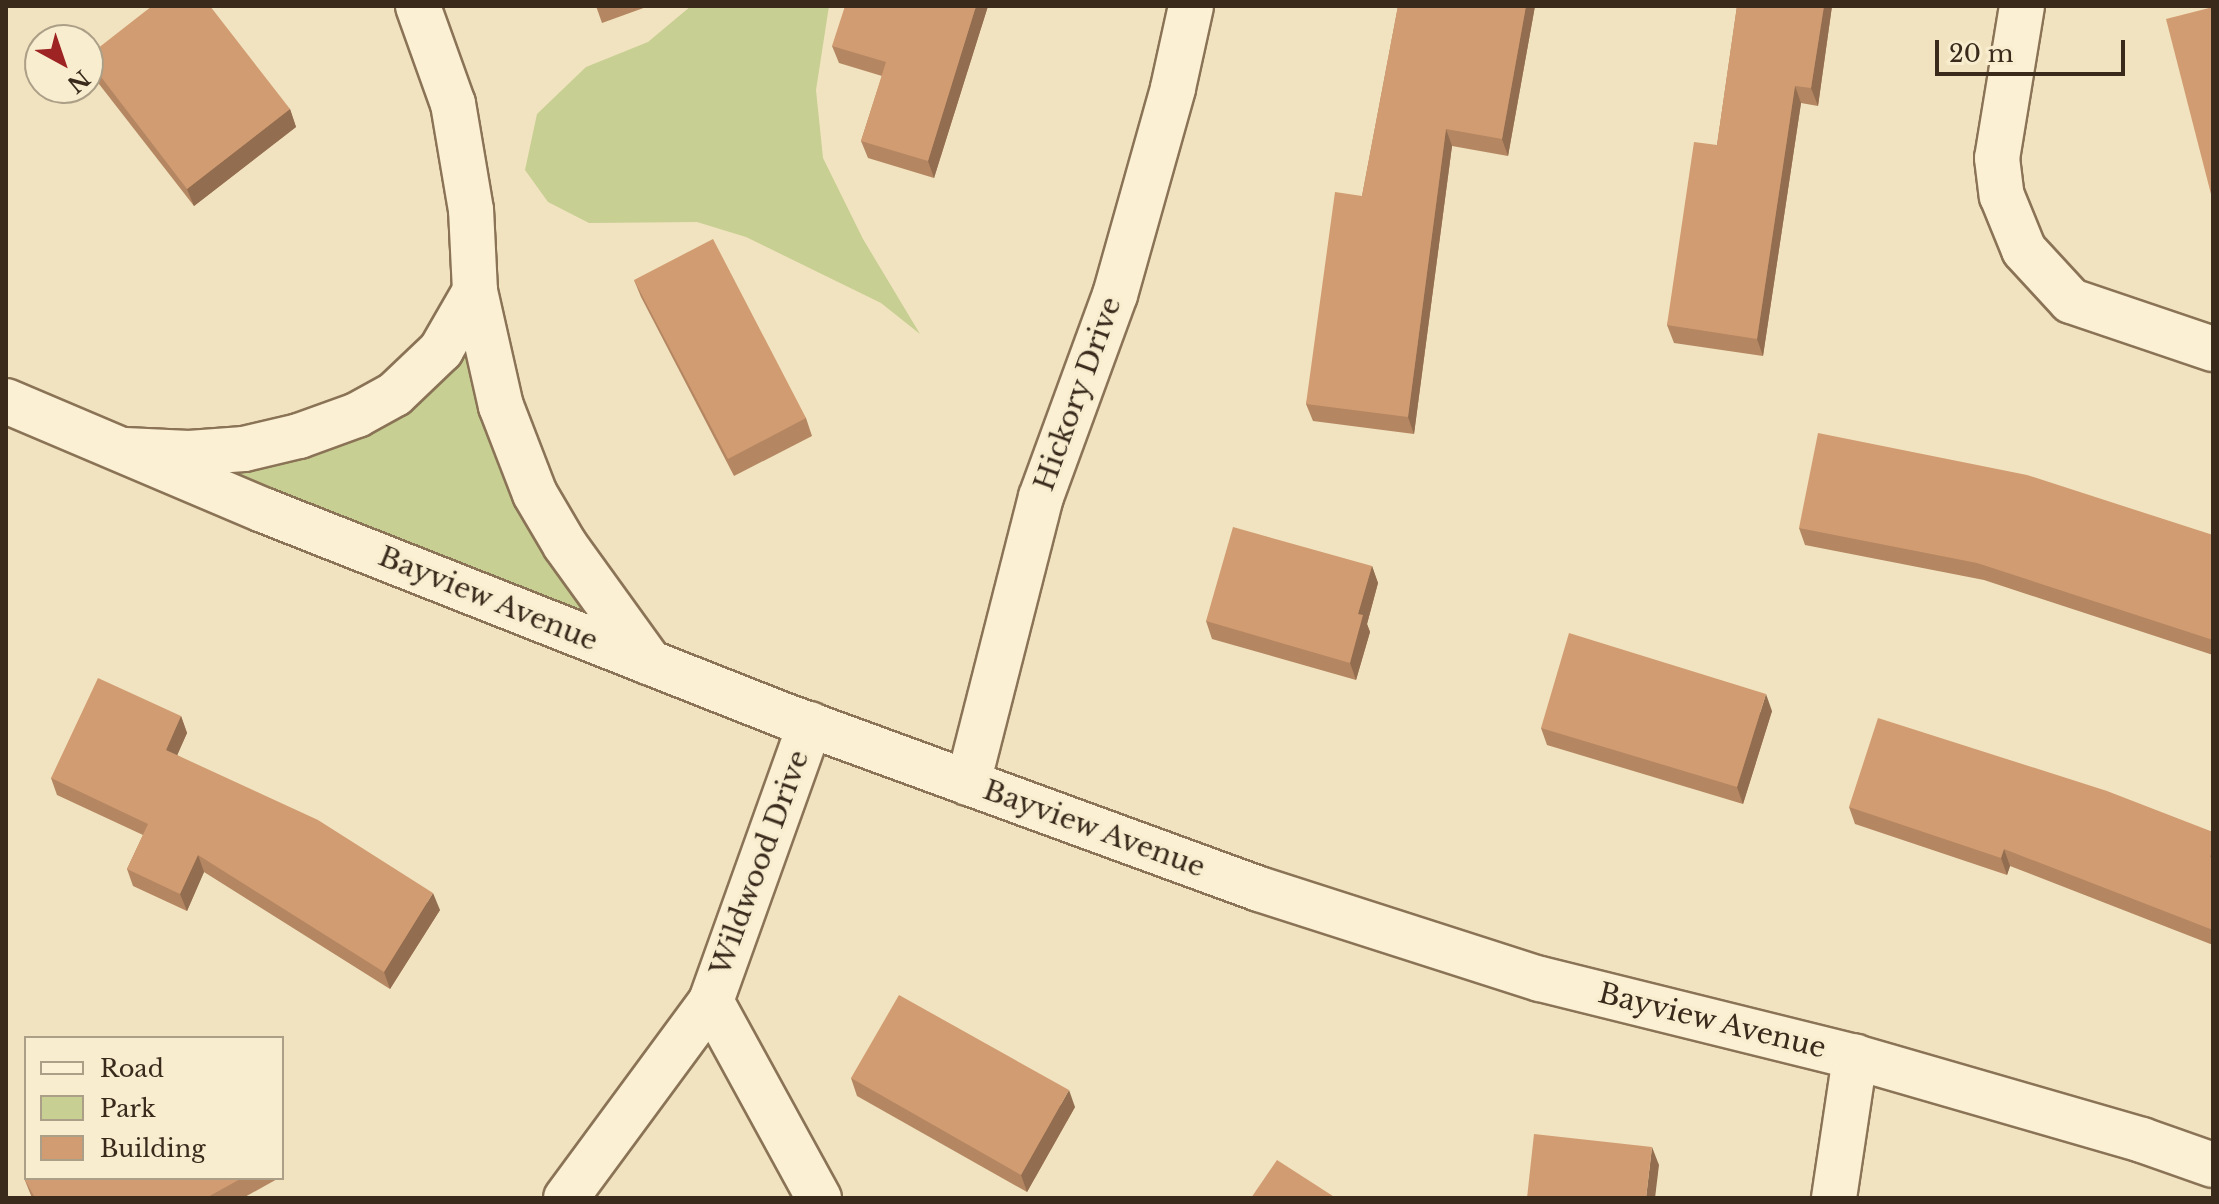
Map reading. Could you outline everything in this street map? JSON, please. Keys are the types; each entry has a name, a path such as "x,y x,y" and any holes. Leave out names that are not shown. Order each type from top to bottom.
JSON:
{"street":[{"path":"418,6 453,104 471,210 475,291 501,406 535,494 565,545 650,663"},
{"name":"Hickory Drive","path":"968,783 1041,497 1115,295 1173,88 1191,6"},
{"path":"2022,6 1997,158 2002,196 2024,250 2071,301 2213,349"},
{"path":"125,450 189,453 244,449 299,436 357,415 395,394 420,373 441,350 475,291"},
{"name":"Bayview Avenue","path":"6,401 263,510 650,663 1259,889 1540,979 1855,1057 2142,1140 2213,1165"},
{"name":"Wildwood Drive","path":"566,1198 711,1001 810,724"},
{"path":"711,1001 819,1198"},
{"path":"1834,1198 1855,1057"}],"green space":[{"path":"691,6 829,6 816,90 823,158 863,239 920,334 881,303 746,237 697,222 589,223 548,202 525,170 537,114 586,67 648,42"},
{"path":"470,321 627,645 174,463 262,453"}],"building":[{"path":"152,6 210,6 290,109 187,189 104,81 104,44"},
{"path":"845,6 976,6 928,161 861,141 886,62 832,46"},
{"path":"1398,6 1526,6 1502,139 1446,129 1408,417 1306,404 1335,192 1362,196"},
{"path":"1737,6 1824,6 1811,88 1795,86 1757,339 1667,325 1694,142 1717,145"},
{"path":"2213,7 2213,197 2212,198 2166,19"},
{"path":"713,239 806,418 728,459 634,280"},
{"path":"1818,433 2027,475 2213,535 2213,640 1977,563 1799,528"},
{"path":"1233,527 1372,566 1358,614 1363,615 1350,663 1206,621"},
{"path":"1569,633 1766,694 1737,787 1541,728"},
{"path":"98,678 181,716 166,750 318,820 433,893 384,972 198,855 180,894 127,869 148,824 51,778"},
{"path":"1878,718 2107,791 2213,832 2210,857 2213,858 2213,930 2004,849 2001,858 1849,807"},
{"path":"899,995 1069,1090 1021,1175 851,1078"},
{"path":"1534,1134 1652,1147 1646,1198 1527,1198"},
{"path":"1277,1160 1336,1198 1251,1198"},
{"path":"25,1180 238,1180 206,1198 35,1198"}]}
